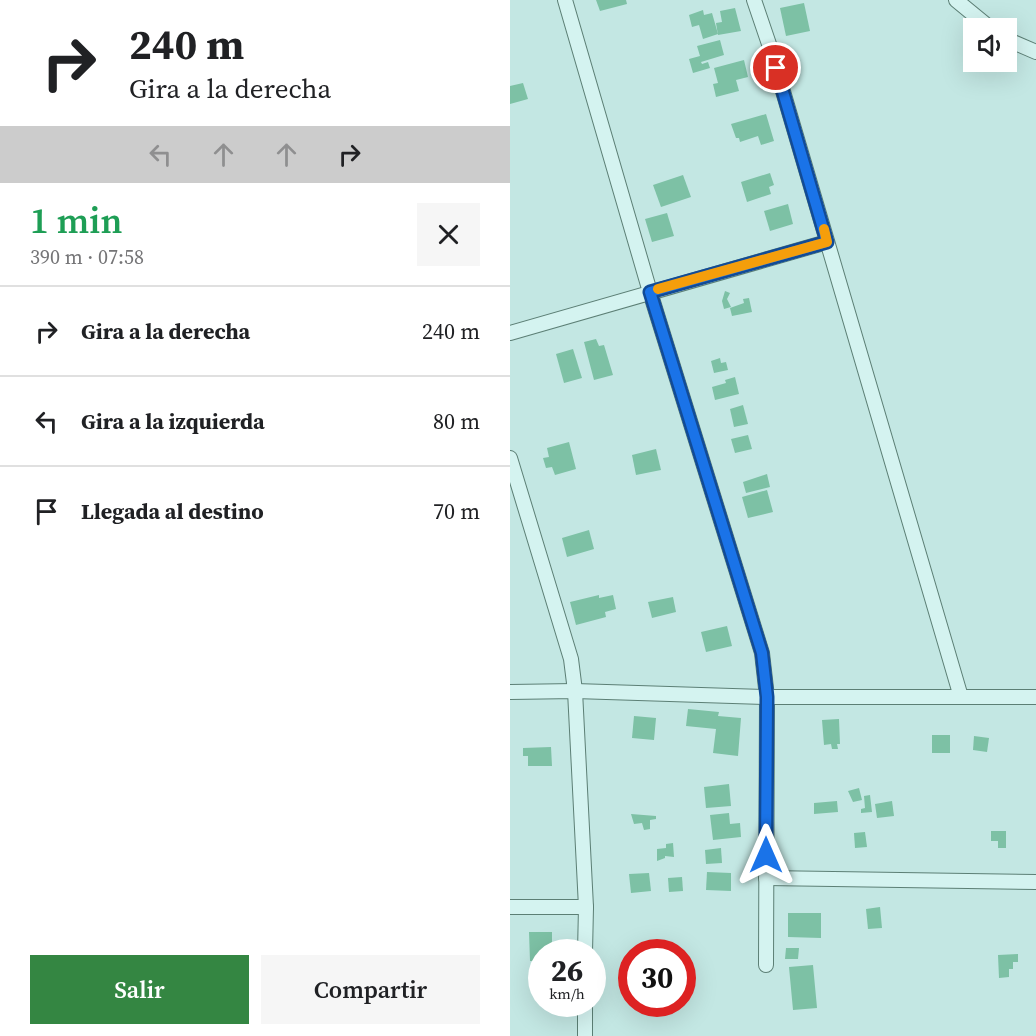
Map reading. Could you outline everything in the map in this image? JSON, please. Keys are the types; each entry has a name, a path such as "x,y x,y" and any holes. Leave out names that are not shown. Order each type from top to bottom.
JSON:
{"street":[{"path":"565,0 650,292 762,653 767,697 766,965"},
{"path":"754,0 961,697"},
{"path":"956,0 977,18"},
{"path":"1017,44 1036,52"},
{"path":"510,333 827,242"},
{"path":"510,458 571,659 575,692 586,907 585,939"},
{"path":"510,692 767,697 1036,697"},
{"path":"766,878 1036,882"},
{"path":"510,907 586,907"},
{"path":"585,1017 585,1036"}],"building":[{"path":"596,0 626,0 627,4 600,11"},
{"path":"804,3 810,31 786,36 780,8"},
{"path":"735,8 741,31 718,35 716,23 722,22 720,11"},
{"path":"703,10 704,15 712,13 718,34 703,39 699,25 692,27 689,15"},
{"path":"720,40 724,55 701,62 702,64 708,62 710,68 693,73 689,59 700,56 697,46"},
{"path":"744,60 748,77 736,80 739,91 716,97 713,84 718,83 714,68"},
{"path":"523,83 528,99 510,104 510,86"},
{"path":"766,114 774,141 761,145 758,136 740,142 739,138 736,138 731,124"},
{"path":"770,173 774,185 769,187 771,194 747,202 741,182"},
{"path":"683,175 691,197 661,207 653,185"},
{"path":"788,204 793,224 770,231 764,211"},
{"path":"667,213 674,236 652,242 645,219"},
{"path":"725,291 730,293 727,299 731,307 724,309 722,301"},
{"path":"749,298 752,312 732,316 730,308 744,303 743,299"},
{"path":"596,339 599,346 604,345 613,375 594,380 584,342"},
{"path":"573,349 582,378 564,383 556,354"},
{"path":"720,358 721,363 726,362 728,370 714,373 711,361"},
{"path":"735,377 739,394 715,400 712,387 726,383 725,380"},
{"path":"743,405 748,424 734,427 730,409"},
{"path":"748,435 752,449 735,453 731,439"},
{"path":"569,442 576,469 555,475 552,467 546,468 543,458 549,457 547,448"},
{"path":"656,449 661,470 636,475 632,455"},
{"path":"767,474 770,487 746,493 743,482"},
{"path":"767,490 773,512 748,518 742,497"},
{"path":"589,530 594,549 567,557 562,538"},
{"path":"599,595 599,598 613,595 616,609 605,612 606,617 576,625 570,602"},
{"path":"673,597 676,612 652,618 648,602"},
{"path":"727,626 732,646 706,652 701,632"},
{"path":"688,709 719,712 718,716 741,718 738,756 713,753 716,729 686,726"},
{"path":"634,716 656,718 654,740 632,738"},
{"path":"839,719 840,744 837,744 838,749 832,749 831,744 824,745 822,720"},
{"path":"932,735 950,735 950,753 932,753"},
{"path":"974,736 989,738 987,752 973,750"},
{"path":"551,747 552,766 528,766 528,756 523,756 523,748"},
{"path":"729,784 731,806 706,808 704,787"},
{"path":"859,788 862,800 853,802 848,791"},
{"path":"870,795 872,812 861,813 861,809 865,808 864,796"},
{"path":"837,801 838,812 814,814 814,803"},
{"path":"892,801 894,816 877,818 875,804"},
{"path":"729,813 730,824 740,823 741,837 713,840 710,815"},
{"path":"631,814 656,816 656,819 650,820 650,829 644,830 642,823 634,824"},
{"path":"991,831 1006,831 1006,848 998,848 998,841 991,841"},
{"path":"865,832 867,847 855,848 854,833"},
{"path":"673,843 674,857 665,856 657,861 657,849 666,848 666,844"},
{"path":"721,848 722,863 706,864 705,850"},
{"path":"707,872 731,873 731,891 706,890"},
{"path":"649,873 651,891 631,893 629,874"},
{"path":"682,877 683,891 669,892 668,878"},
{"path":"880,907 882,928 868,929 866,909"},
{"path":"788,913 821,913 821,938 788,937"},
{"path":"529,932 552,932 552,939 529,939"},
{"path":"786,948 799,948 798,959 785,959"},
{"path":"1018,954 1018,962 1013,962 1013,969 1009,969 1009,977 999,978 998,955"},
{"path":"813,965 817,1008 793,1010 789,967"}],"slow traffic":[{"path":"658,289 827,242 824,229"}],"route":[{"path":"766,855 767,697 762,653 650,292 827,242 776,68"}]}
